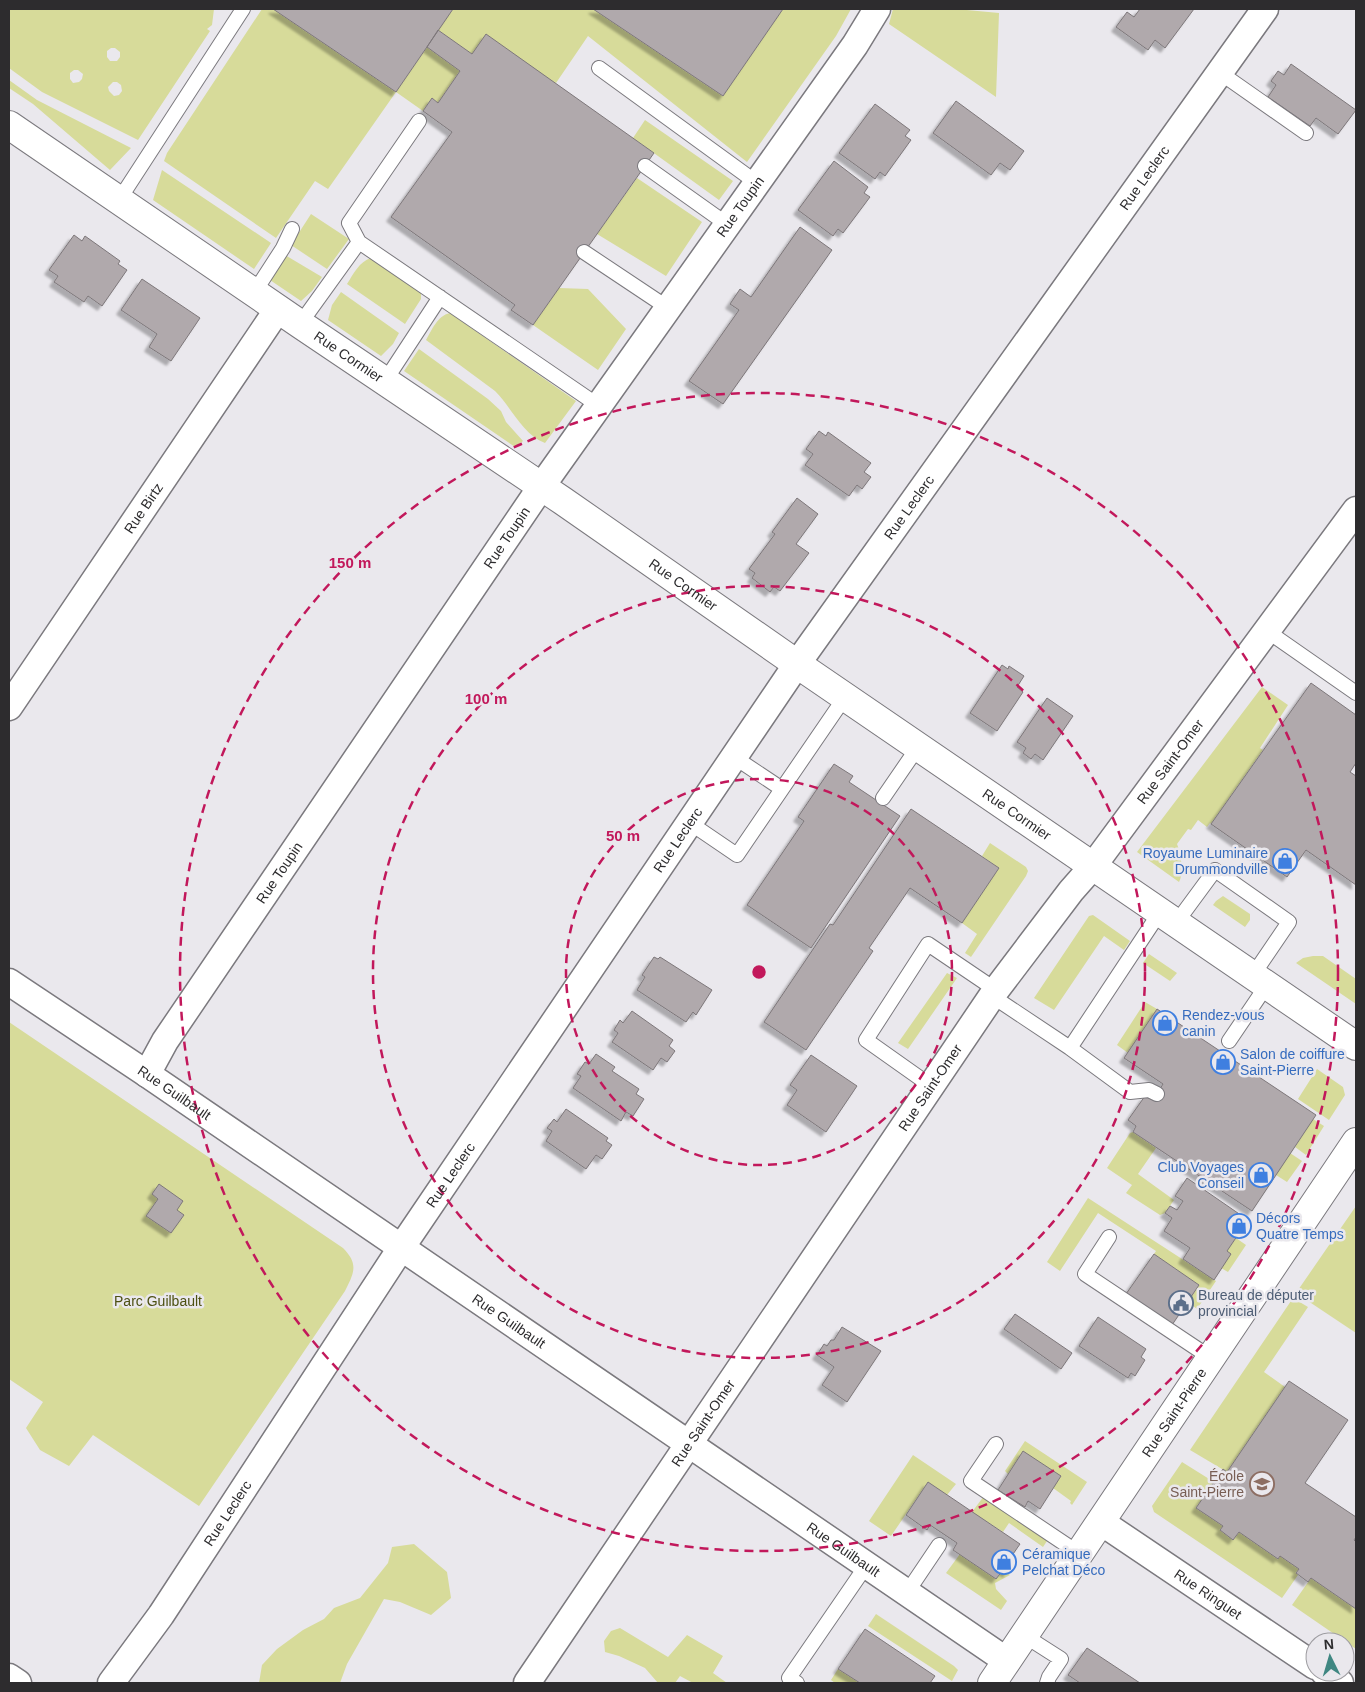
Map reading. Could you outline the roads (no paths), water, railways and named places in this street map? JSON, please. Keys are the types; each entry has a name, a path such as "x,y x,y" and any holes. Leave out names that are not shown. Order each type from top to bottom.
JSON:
{"street":[{"name":"Rue Toupin","path":"147,1074 165,1041 541,487 856,45 877,9"},
{"name":"Rue Leclerc","path":"112,1683 161,1615 401,1248 797,664 1264,9"},
{"name":"Rue Cormier","path":"9,125 1356,1046"},
{"name":"Rue Birtz","path":"9,707 278,309"},
{"name":"Rue Saint-Omer","path":"527,1683 994,993 1071,891 1093,866 1356,510"},
{"name":"Rue Guilbault","path":"9,982 147,1074 866,1566 906,1594 1000,1672"},
{"name":"Rue Saint-Pierre","path":"1000,1672 1356,1142"},
{"name":"Rue Ringuet","path":"1101,1522 1305,1659"},
{"path":"9,1677 18,1683"}],"lane":[{"path":"119,200 243,9"},
{"path":"599,68 757,183"},
{"path":"1219,72 1306,133"},
{"path":"419,121 350,223 360,242 599,406"},
{"path":"645,166 728,225"},
{"path":"254,293 283,248 292,229"},
{"path":"300,324 360,242"},
{"path":"584,252 668,308"},
{"path":"385,381 440,297"},
{"path":"1267,631 1356,693"},
{"path":"690,823 737,854 845,697"},
{"path":"883,798 918,747"},
{"path":"734,757 782,788"},
{"path":"1070,1048 1168,918 1214,870 1289,922 1229,1041"},
{"path":"931,1086 866,1040 928,944 1130,1092 1149,1090 1157,1094"},
{"path":"1109,1237 1085,1274 1211,1358"},
{"path":"996,1444 971,1481 1080,1554"},
{"path":"906,1594 939,1544"},
{"path":"797,1683 789,1678 866,1566"},
{"path":"1025,1636 1061,1659 1048,1677 1047,1683"}],"place":[{"name":"Royaume Luminaire Drummondville","path":"1285,861"},
{"name":"Rendez-vous canin","path":"1165,1023"},
{"name":"Salon de coiffure Saint-Pierre","path":"1223,1062"},
{"name":"Club Voyages Conseil","path":"1261,1175"},
{"name":"Décors Quatre Temps","path":"1239,1226"},
{"name":"Bureau de députer provincial","path":"1181,1303"},
{"name":"École Saint-Pierre","path":"1262,1484"},
{"name":"Céramique Pelchat Déco","path":"1004,1562"}],"park label":[{"name":"Parc Guilbault","path":"158,1301"}]}
